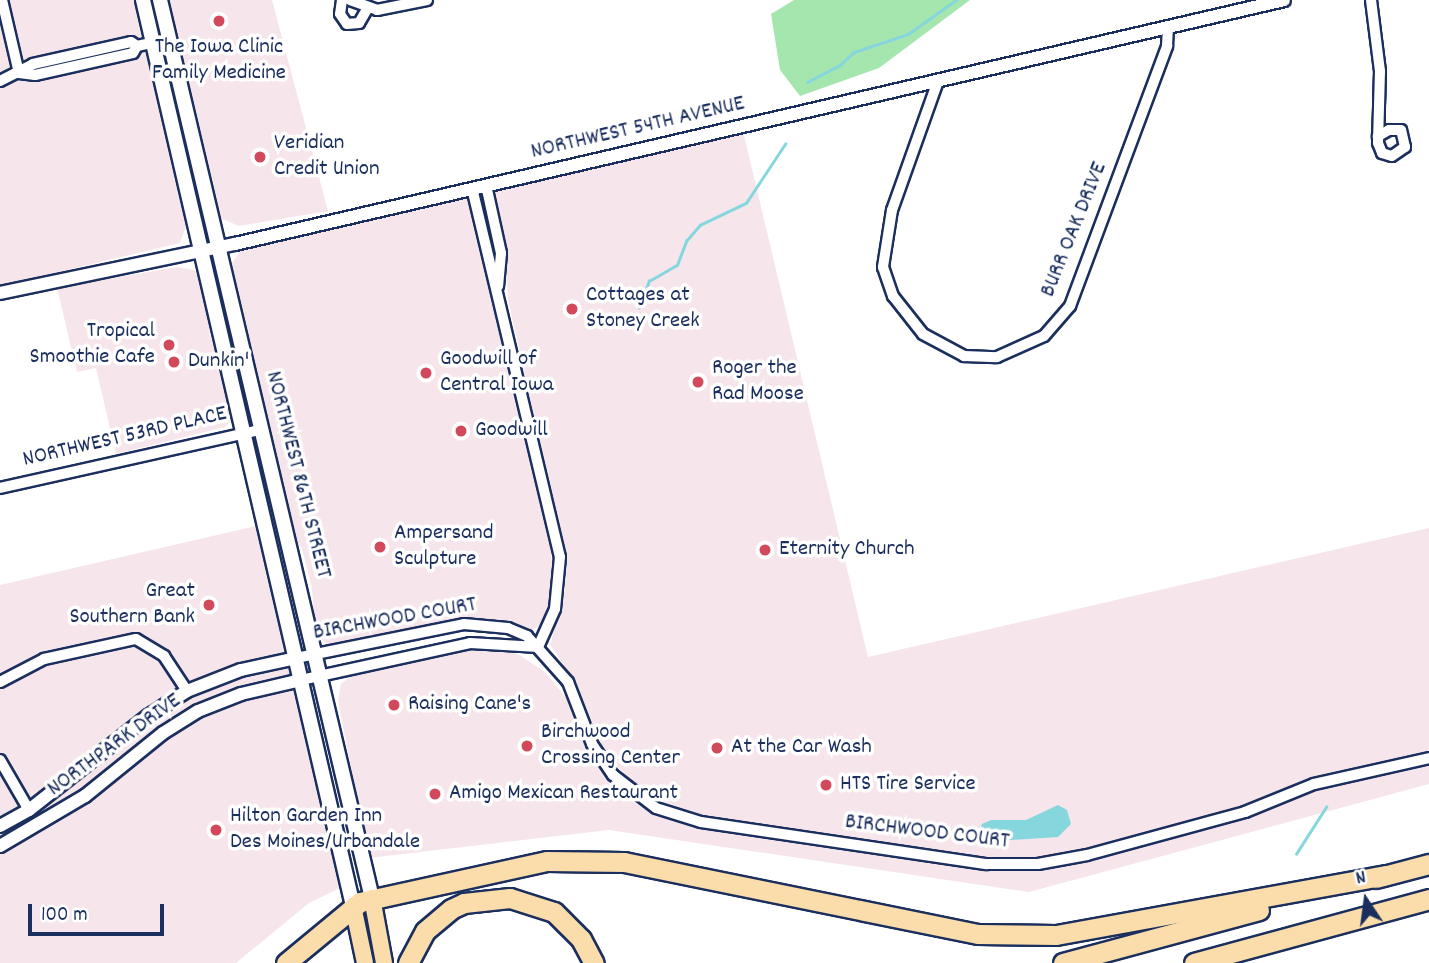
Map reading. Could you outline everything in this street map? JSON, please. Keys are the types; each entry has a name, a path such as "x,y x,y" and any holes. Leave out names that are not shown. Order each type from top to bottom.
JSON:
{"highway":[{"path":"286,963 353,906 372,898 507,867 586,860 665,869 978,934 1056,935 1386,875"},
{"path":"1063,963 1429,864"},
{"path":"408,963 425,931 451,909 464,903 502,898 554,912 581,939 594,963"},
{"path":"1194,963 1429,900"}],"main road":[{"name":"NORTHWEST 86TH STREET","path":"143,0 365,963"},
{"name":"NORTHWEST 86TH STREET","path":"160,0 260,430 322,676 384,963"}],"street":[{"path":"2,0 19,73"},
{"path":"342,0 340,14 347,24 359,23 367,9"},
{"path":"350,0 367,9 387,9 427,0"},
{"name":"NORTHWEST 54TH AVENUE","path":"0,293 486,185 1284,0"},
{"path":"1371,0 1380,71 1378,136"},
{"name":"BURR OAK DRIVE","path":"938,81 892,210 883,267 893,296 923,334 964,356 997,357 1044,336 1075,296 1167,46 1168,28"},
{"path":"0,81 19,73 35,75 134,53 137,46 169,40"},
{"path":"486,185 501,253 498,288"},
{"path":"472,188 560,557 555,609 538,647"},
{"name":"NORTHWEST 53RD PLACE","path":"0,488 260,430"},
{"name":"BIRCHWOOD COURT","path":"296,658 317,656 473,623 517,631 538,647 568,682 601,760 630,791 656,808 701,822 987,864 1038,864 1087,855 1245,812 1314,784 1429,758"},
{"path":"0,682 44,659 136,639 157,649 187,691"},
{"name":"BIRCHWOOD COURT","path":"301,680 470,643 538,647"},
{"name":"NORTHPARK DRIVE","path":"0,826 29,810 148,716 187,691 241,670 296,658"},
{"name":"NORTHPARK DRIVE","path":"0,846 85,796 198,711 241,694 301,680"},
{"path":"0,760 29,810"}],"shaded area":[{"path":"0,0 137,0 188,221 180,243 0,286"},
{"path":"166,0 272,0 328,211 239,226 220,218"},
{"path":"743,131 868,657 1429,528 1429,784 1029,892 609,830 369,858 338,701 341,684 351,676 476,647 518,654 545,672 567,699 583,741 605,776 636,803 660,817 701,829 916,861 912,847 699,816 647,795 607,757 576,683 550,645 565,590 565,553 508,300 505,254 493,194 496,188"},
{"path":"467,197 550,544 553,574 549,604 540,626 532,630 504,621 469,619 331,647 322,640 315,623 312,589 302,548 295,541 236,298 232,263 243,248"},
{"path":"177,267 194,270 201,279 210,335 234,418 225,427 116,454 96,368 77,372 57,288"},
{"path":"265,524 348,884 309,903 236,963 0,963 0,585"}],"green space":[{"path":"794,0 970,0 879,68 800,96 780,70 771,14"}],"water":[{"path":"1058,805 1067,810 1071,824 1058,837 995,841 979,832 982,824 991,820 1026,820"}],"waterway":[{"path":"807,82 840,65 854,52 908,34 956,0"},
{"path":"639,308 649,281 677,265 686,241 700,225 746,203 785,144"},
{"path":"1296,854 1326,807"}],"place":[{"name":"The Iowa Clinic Family Medicine","path":"219,21"},
{"name":"Veridian Credit Union","path":"260,157"},
{"name":"Cottages at Stoney Creek","path":"572,309"},
{"name":"Tropical Smoothie Cafe","path":"169,345"},
{"name":"Dunkin'","path":"174,362"},
{"name":"Goodwill of Central Iowa","path":"426,373"},
{"name":"Roger the Rad Moose","path":"698,382"},
{"name":"Goodwill","path":"461,431"},
{"name":"Ampersand Sculpture","path":"380,547"},
{"name":"Eternity Church","path":"765,550"},
{"name":"Great Southern Bank","path":"209,605"},
{"name":"Raising Cane's","path":"394,705"},
{"name":"Birchwood Crossing Center","path":"527,746"},
{"name":"At the Car Wash","path":"717,748"},
{"name":"HTS Tire Service","path":"826,785"},
{"name":"Amigo Mexican Restaurant","path":"435,794"},
{"name":"Hilton Garden Inn Des Moines/Urbandale","path":"216,830"}]}
